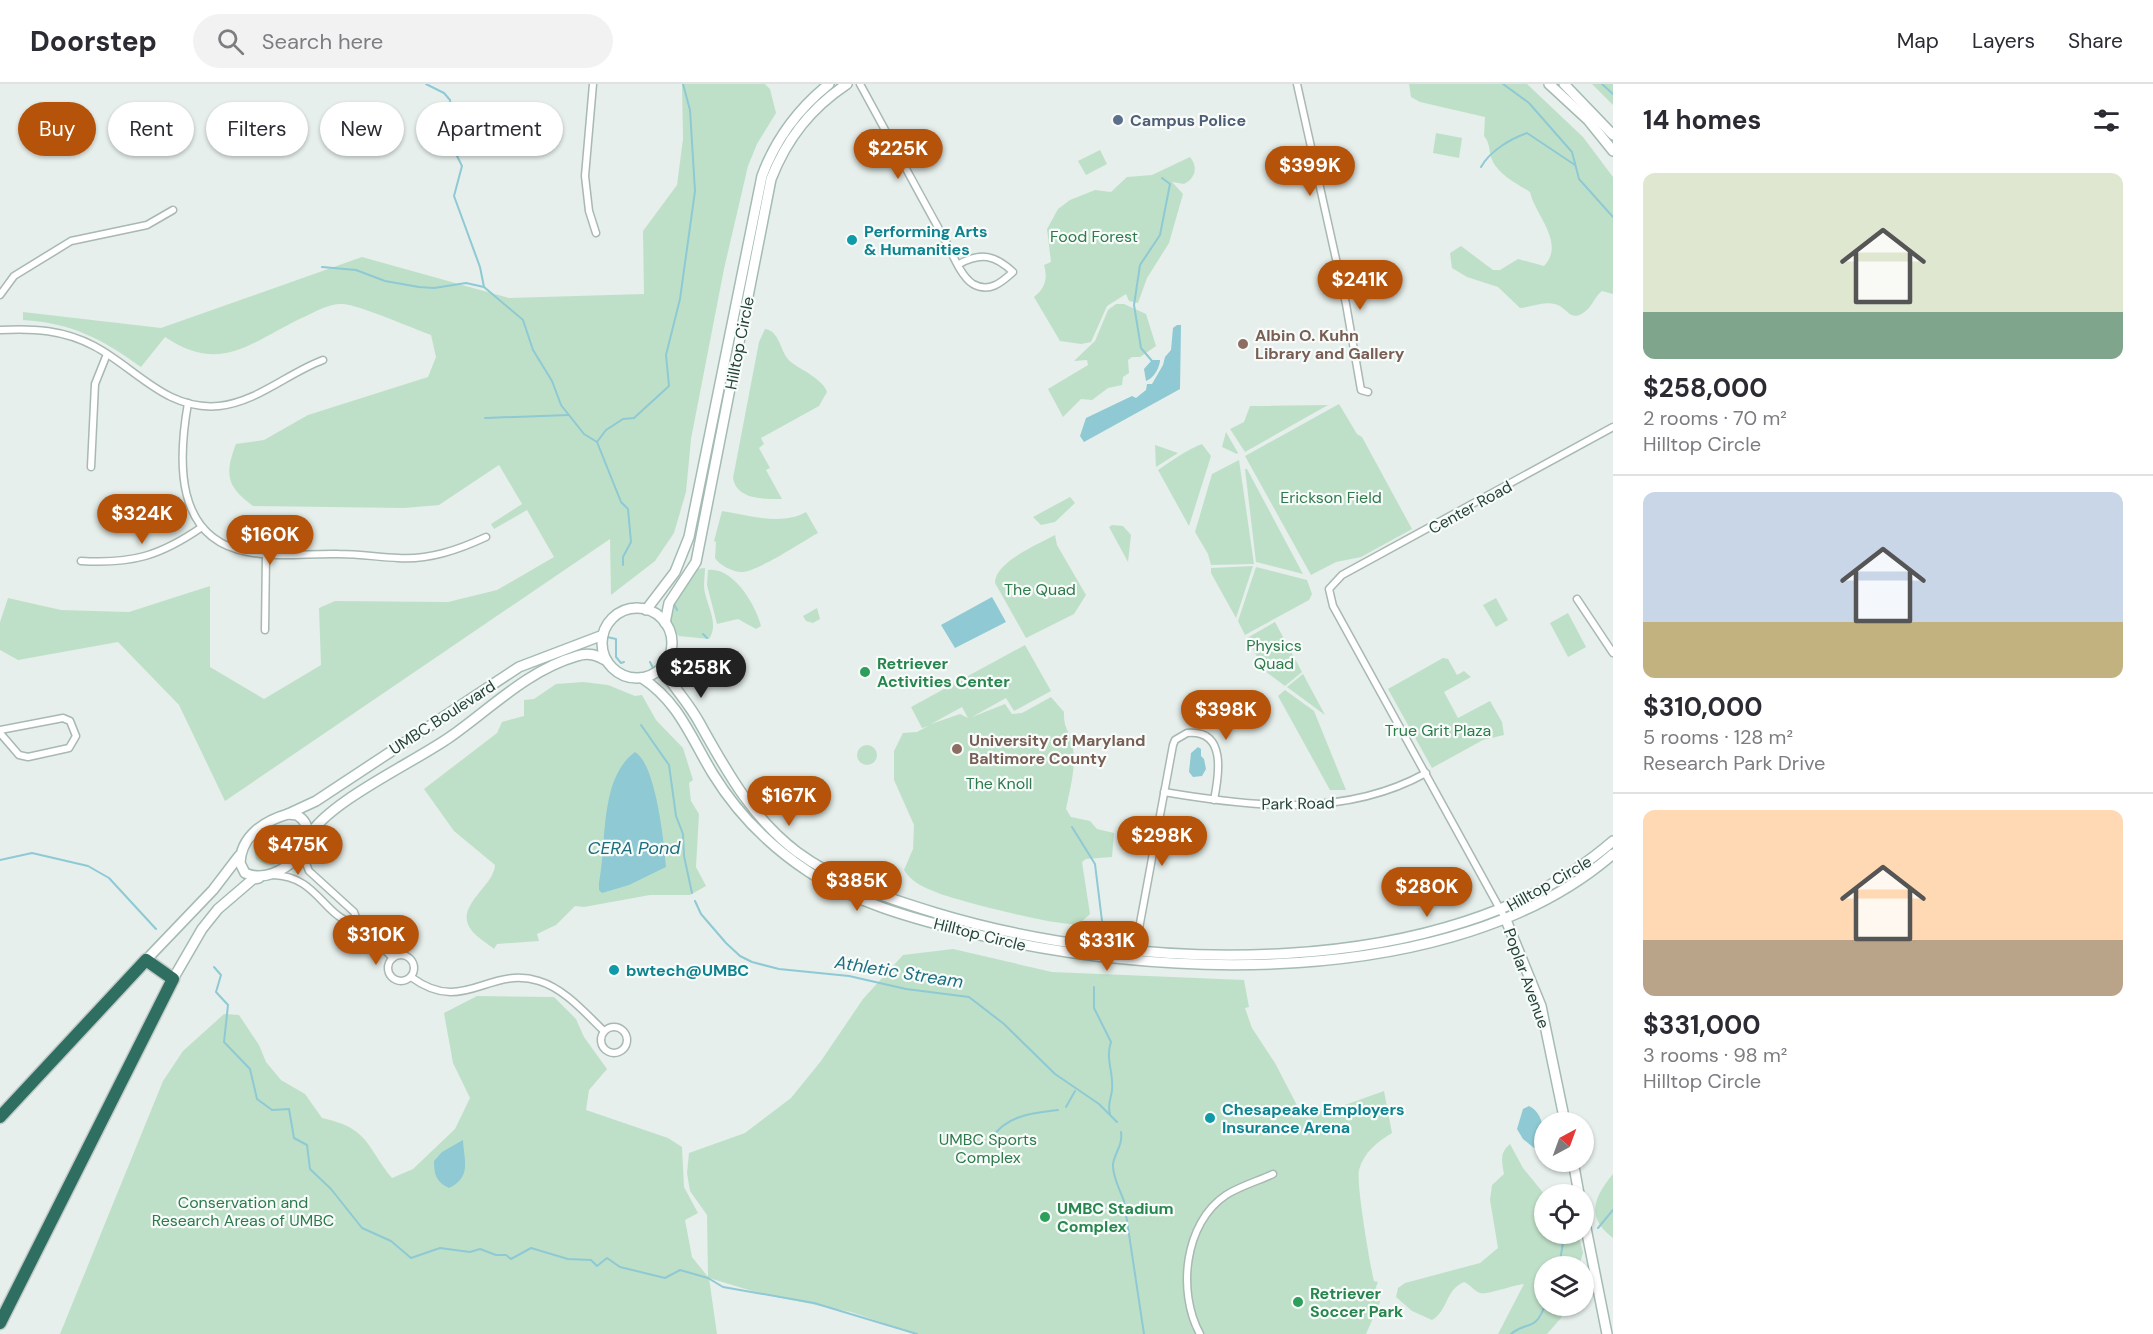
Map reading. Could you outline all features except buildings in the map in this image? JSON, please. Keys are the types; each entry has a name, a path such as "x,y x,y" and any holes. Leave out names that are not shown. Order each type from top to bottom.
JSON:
{"highway":[{"path":"0,1117 146,960 173,979 0,1323"}],"street":[{"path":"593,84 585,176 589,211 596,233"},
{"name":"Hilltop Circle","path":"646,610 675,572 689,537 762,176 779,139 792,120 829,84"},
{"name":"Hilltop Circle","path":"665,622 669,603 696,562 771,179 779,160 801,123 847,84"},
{"path":"860,84 959,264 968,280 985,288 998,285 1013,272 1003,263 988,255 970,258 959,264"},
{"path":"1297,84 1348,315 1360,390 1368,392"},
{"path":"1549,84 1588,120 1613,151"},
{"path":"1564,84 1613,135"},
{"path":"0,295 14,276 70,241 147,225 173,210"},
{"path":"0,330 39,329 76,338 107,354 158,391 188,403 217,406 233,404 323,360"},
{"path":"91,466 95,384 107,354"},
{"path":"188,403 180,450 182,470 192,509 202,527 237,550 266,554 358,554 414,558 443,554 486,537"},
{"name":"Center Road","path":"1329,589 1342,575 1613,427"},
{"path":"81,561 111,562 146,557 176,545 202,527"},
{"path":"265,630 266,554"},
{"name":"Poplar Avenue","path":"1329,589 1333,606 1504,915 1541,1006 1564,1112"},
{"path":"1577,598 1613,653"},
{"path":"634,608 646,610 665,622 672,643 669,657 662,668 642,678 622,675 607,661 603,651 603,635 607,626 620,613 634,608"},
{"name":"UMBC Boulevard","path":"288,814 316,801 519,667 603,635"},
{"name":"UMBC Boulevard","path":"308,837 315,828 349,800 448,738 535,676 577,656 596,655 607,661"},
{"name":"Hilltop Circle","path":"662,668 692,710 743,797 774,832 816,864 864,890 964,921 1133,956"},
{"name":"Hilltop Circle","path":"642,678 659,689 676,708 713,774 752,825 789,858 824,881 888,909 962,931 1046,950 1133,956 1233,954 1320,950 1410,936 1504,915 1572,885 1613,854"},
{"path":"63,718 69,721 75,729 76,736 69,748 27,757 16,753 0,731 63,718"},
{"path":"1133,956 1173,746 1179,737 1187,733 1199,734 1213,742 1218,750 1218,775 1214,800"},
{"name":"Park Road","path":"1164,792 1214,800 1284,805 1352,801 1375,795 1426,773"},
{"path":"146,960 213,890 255,831 270,821 288,814 302,818 308,837 302,852 289,866 273,875"},
{"name":"Hilltop Circle","path":"1504,915 1566,877 1613,842"},
{"path":"302,852 309,871 354,912 359,925 393,958"},
{"path":"240,854 242,870 259,878"},
{"path":"173,979 202,929 218,909 253,879 289,875 303,882 346,923 359,925"},
{"path":"401,955 409,957 414,965 411,977 403,981 392,977 388,969 393,958 401,955"},
{"path":"411,977 441,993 457,993 514,978 540,981 571,1000 604,1031"},
{"path":"611,1027 623,1030 627,1040 624,1050 614,1054 603,1048 600,1043 604,1031 611,1027"},
{"path":"1200,1334 1187,1296 1190,1257 1200,1222 1226,1196 1273,1174"},
{"path":"1589,1244 1607,1334"}],"green space":[{"path":"682,84 765,84 770,89 776,113 757,144 748,166 724,269 691,439 686,492 674,533 655,561 611,595 610,539 225,801 179,705 118,642 18,660 0,650 0,622 8,598 61,610 129,612 210,586 210,667 264,699 321,665 319,608 335,601 448,602 497,590 554,557 527,510 494,529 491,524 522,504 499,465 439,505 404,508 253,506 233,486 229,472 236,444 264,440 308,415 428,377 436,357 431,335 361,308 338,304 318,310 236,351 220,354 203,353 185,348 165,337 141,367 113,348 86,334 57,325 23,320 23,312 161,328 362,257 509,298 644,294 643,231 677,185 683,139"},
{"path":"1409,84 1527,84 1583,137 1613,177 1613,294 1602,291 1586,311 1575,316 1553,304 1543,303 1520,308 1498,287 1467,277 1452,268 1450,253 1461,246 1493,270 1500,270 1518,259 1544,266 1550,257 1551,239 1530,192 1504,175 1493,162 1488,142 1484,136 1485,117 1420,102 1411,97"},
{"path":"1592,84 1613,84 1613,105"},
{"path":"1436,133 1462,138 1459,158 1433,153"},
{"path":"1100,150 1107,164 1086,175 1078,161"},
{"name":"Food Forest","path":"1190,157 1195,168 1191,179 1184,184 1172,182 1183,194 1169,243 1147,278 1138,303 1129,301 1126,294 1107,306 1091,342 1081,344 1060,341 1034,297 1045,283 1044,265 1051,262 1047,229 1058,209 1070,200 1095,190 1111,192 1127,177 1152,175"},
{"path":"1116,304 1124,304 1146,314 1156,346 1140,357 1132,357 1128,360 1129,373 1123,377 1122,385 1108,388 1092,400 1081,399 1063,417 1048,389 1088,365 1087,360 1074,361 1095,341 1108,310"},
{"path":"765,329 774,334 787,358 821,383 827,392 819,406 761,438 764,444 759,448 770,468 766,470 782,499 752,497 740,491 733,478 759,342"},
{"name":"Erickson Field","path":"1339,404 1357,434 1362,437 1412,529 1361,557 1336,562 1311,575 1245,456"},
{"path":"1328,405 1245,452 1230,429 1244,422 1250,406"},
{"path":"1226,432 1238,453 1237,454 1222,447"},
{"path":"1202,444 1211,456 1189,526 1158,470"},
{"path":"1155,445 1178,453 1156,467"},
{"path":"1239,460 1254,564 1211,565 1208,554 1195,532 1212,474"},
{"path":"1245,469 1247,469 1303,574 1256,562"},
{"path":"1070,497 1075,503 1055,522 1041,525 1033,517"},
{"path":"722,511 776,519 797,516 806,512 818,533 760,566 743,572 735,571 723,566 715,558 716,542 714,541"},
{"path":"1123,526 1131,535 1128,562 1109,527"},
{"name":"The Quad","path":"1055,535 1057,545 1086,595 1074,614 1026,638 995,583 997,575 1009,561"},
{"path":"1253,566 1236,618 1211,573 1211,568"},
{"path":"1256,567 1307,580 1312,594 1309,600 1245,635 1238,621"},
{"path":"705,568 704,590 712,616 712,634 709,639 679,636 671,622 673,605 677,608 674,603 696,569"},
{"path":"708,570 718,571 735,581 749,599 761,626 756,629 738,619 717,624 707,585"},
{"path":"1496,598 1508,620 1496,627 1483,605"},
{"path":"817,608 820,619 813,623 806,621 803,616"},
{"path":"1568,613 1586,647 1568,657 1550,623"},
{"name":"Physics Quad","path":"1275,622 1302,672 1285,686 1265,671 1247,638"},
{"name":"The Knoll","path":"1025,645 1051,691 1014,711 1006,698 972,717 1005,704 1012,714 1022,713 1051,697 1064,712 1074,756 1066,809 1071,817 1090,821 1097,829 1114,833 1112,857 1086,859 1082,862 1090,914 1079,924 1032,918 949,897 923,887 907,874 904,870 913,849 914,825 894,780 894,751 903,733 917,732 928,726 922,728 911,707","holes":["962,707 968,718 960,714 931,724"]},
{"name":"True Grit Plaza","path":"1443,658 1448,659 1457,675 1464,671 1471,677 1444,692 1458,718 1490,701 1502,722 1504,735 1483,740 1432,768 1388,689"},
{"path":"1303,674 1325,715 1287,687"},
{"path":"583,682 608,685 635,696 642,695 656,720 683,748 693,780 689,783 691,801 699,814 696,867 706,886 690,895 650,895 584,907 575,906 556,925 537,934 539,941 497,944 494,949 472,931 467,922 467,914 470,905 493,873 495,865 454,831 424,789 497,733 502,722 524,716 524,700 534,699 556,684"},
{"path":"1285,690 1314,711 1346,790 1330,790 1278,696"},
{"path":"863,745 871,745 877,751 877,759 871,765 863,765 857,759 857,751"},
{"path":"277,827 292,837 291,845 281,862 269,865 256,859 253,845 268,830"},
{"path":"953,949 1052,972 1244,980 1249,1007 1245,1008 1252,1028 1275,1063 1301,1113 1331,1110 1384,1091 1392,1133 1372,1148 1364,1158 1359,1170 1367,1242 1374,1281 1378,1282 1376,1287 1380,1302 1366,1334 916,1334 851,1312 762,1294 709,1278 717,1334 60,1334 163,1081 183,1051 224,1014 239,1015 259,1045 266,1062 281,1080 305,1094 322,1118 349,1127 358,1133 392,1178 413,1169 455,1129 470,1098 453,1063 444,1013 477,996 554,997 576,1019 584,1037 607,1069 589,1090 586,1110 668,1138 682,1147 684,1187 698,1213 685,1220 692,1257 708,1277 707,1215 690,1191 687,1173 689,1153 745,1133 791,1098 821,1061 863,999 903,955"},
{"path":"1510,1144 1523,1168 1536,1184 1534,1184 1534,1244 1581,1244 1583,1253 1582,1256 1534,1256 1534,1316 1561,1316 1547,1334 1498,1334 1524,1284 1480,1293 1464,1282 1453,1290 1441,1311 1432,1320 1412,1311 1396,1297 1398,1288 1405,1283 1480,1263 1498,1248 1490,1200 1492,1185 1504,1174 1502,1162"},
{"path":"1613,1174 1613,1238 1599,1222 1595,1207 1601,1191"}],"water":[{"path":"1181,325 1180,389 1084,442 1080,436 1086,418 1132,396 1136,398 1146,390 1147,384 1152,384 1165,357 1171,350 1173,328"},
{"path":"1152,360 1160,360 1159,366 1154,375 1146,381 1144,369"},
{"path":"992,597 1006,622 955,648 941,625"},
{"path":"1198,747 1201,749 1206,769 1202,776 1193,777 1189,772 1191,753"},
{"name":"CERA Pond","path":"635,752 642,759 654,787 666,867 629,885 602,893 599,890 599,883 610,794 623,763"},
{"path":"1529,1106 1536,1112 1534,1112 1534,1148 1523,1139 1517,1129 1523,1109"},
{"path":"463,1140 464,1174 456,1184 449,1188 437,1177 434,1161 442,1152"}],"waterway":[{"path":"426,84 444,93 450,100 456,154 462,166 454,196 480,267 484,287 523,320 533,350 552,381 561,405 584,434 597,442 621,502 628,509 631,542 623,557 623,565"},
{"path":"597,442 606,430 623,419 634,418 669,386 666,355 680,299 695,191 690,110 683,84"},
{"path":"1503,84 1529,103 1572,152 1579,179 1613,217"},
{"path":"1602,84 1613,94"},
{"path":"1481,167 1501,146 1527,133 1575,165"},
{"path":"1152,361 1141,348 1134,305 1140,265 1160,235 1170,184 1162,178"},
{"path":"322,267 356,270 385,281 419,287 434,288 466,283 484,287"},
{"path":"485,418 569,415"},
{"path":"674,604 677,610"},
{"path":"703,634 707,638"},
{"path":"607,637 616,639 616,657 621,663 624,662"},
{"path":"705,662 706,655"},
{"path":"650,662 653,668"},
{"path":"641,725 669,765 676,816 683,834 684,856 692,893"},
{"path":"1072,827 1095,864 1102,921"},
{"path":"0,860 32,853 88,866 109,878 156,929"},
{"name":"Athletic Stream","path":"695,901 701,914 726,943 740,956 752,962 779,969 849,976 906,989 969,997 1004,1024 1055,1074 1099,1104 1117,1122"},
{"path":"214,967 221,975 216,992 228,1005 224,1042 250,1069 257,1099 272,1110 289,1109 294,1138 307,1145 310,1169 331,1189 362,1228 391,1241 411,1258 440,1248 470,1252 480,1249 496,1255 506,1255 511,1259 531,1248 568,1259 591,1260 597,1266 607,1258 620,1267 665,1278 680,1270 708,1278 723,1287 814,1303 917,1334"},
{"path":"1094,987 1094,1008 1111,1042 1109,1048 1112,1084 1110,1114"},
{"path":"1066,1107 1075,1091"},
{"path":"992,1138 1005,1124 1021,1116 1058,1110"},
{"path":"1121,1132 1121,1141 1113,1169 1124,1201 1144,1334"},
{"path":"1598,1228 1613,1210"},
{"path":"1561,1256 1563,1244"},
{"path":"1511,1334 1534,1323 1540,1316"}],"place":[{"name":"Campus Police","path":"1118,120"},
{"name":"Performing Arts & Humanities","path":"852,240"},
{"name":"Albin O. Kuhn Library and Gallery","path":"1243,344"},
{"name":"Retriever Activities Center","path":"865,672"},
{"name":"University of Maryland Baltimore County","path":"957,749"},
{"name":"bwtech@UMBC","path":"614,970"},
{"name":"Chesapeake Employers Insurance Arena","path":"1210,1118"},
{"name":"UMBC Stadium Complex","path":"1045,1217"},
{"name":"Retriever Soccer Park","path":"1298,1302"}],"park label":[{"name":"UMBC Sports Complex","path":"988,1148"},
{"name":"Conservation and Research Areas of UMBC","path":"243,1211"}]}
